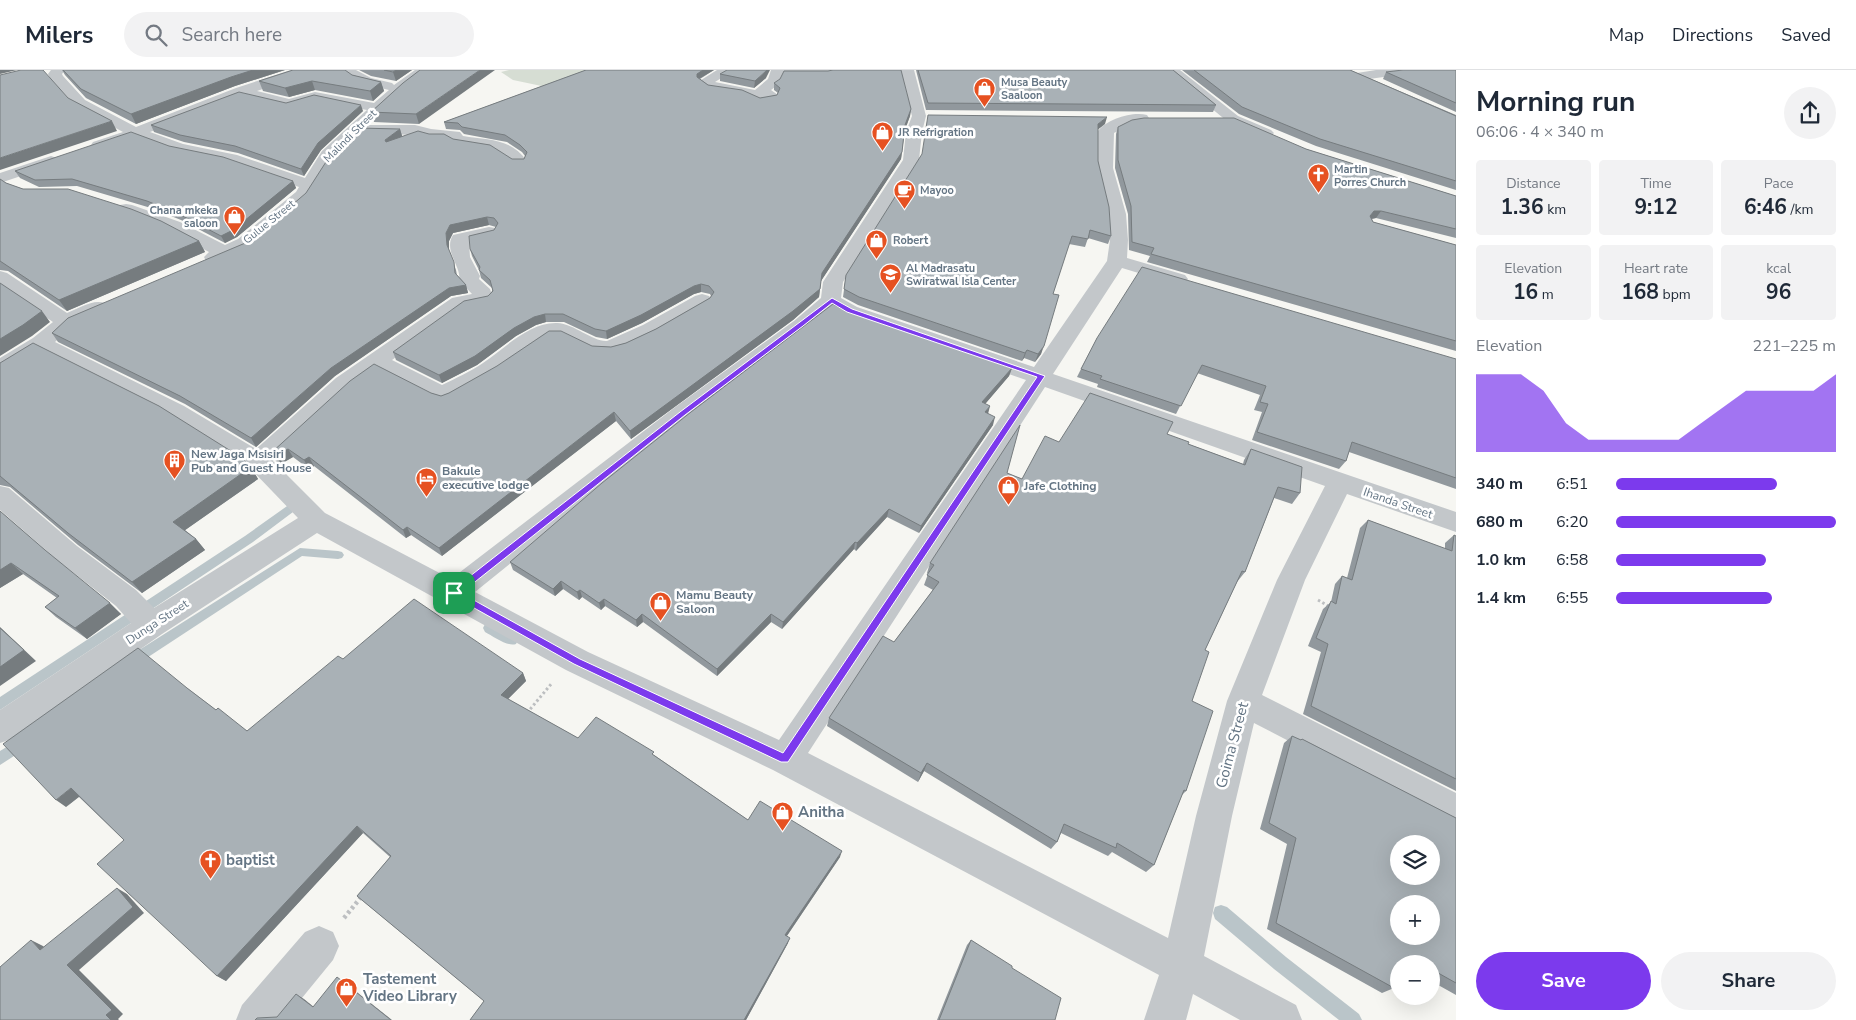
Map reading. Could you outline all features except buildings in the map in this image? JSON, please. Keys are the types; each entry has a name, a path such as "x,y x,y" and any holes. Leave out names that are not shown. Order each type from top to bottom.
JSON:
{"street":[{"path":"58,70 55,74 56,78 80,103 136,132 180,148 231,158 307,187"},
{"path":"82,150 136,132 241,91 304,70"},
{"path":"348,70 354,76 372,83 399,88"},
{"name":"Malindi Street","path":"307,187 328,154 399,88 424,70"},
{"path":"727,70 705,82 719,88 744,91 756,95 757,98 765,99 770,98 771,95 762,90 774,81 776,72 827,72 830,70"},
{"path":"454,593 682,413 832,300 833,282 911,160 914,132 928,116 907,70"},
{"path":"1172,70 1233,119 1284,140"},
{"path":"1348,70 1389,89"},
{"path":"1362,76 1405,70"},
{"path":"241,91 291,104 315,96 378,108"},
{"path":"784,759 1117,261 1119,240 1117,214 1105,168 1106,131 1125,121 1151,118 1103,118"},
{"path":"1206,118 1233,119"},
{"path":"356,128 415,130 431,134 455,135 455,139 466,142 496,143 510,151 520,161"},
{"path":"1,177 64,156"},
{"path":"1,177 20,188"},
{"name":"Gulue Street","path":"199,263 245,243 307,187"},
{"path":"112,204 174,226 206,244 226,252"},
{"path":"259,462 270,448 344,383 459,302 483,298 483,293 469,280 470,276 461,257 460,239 489,232"},
{"path":"1117,261 1192,283"},
{"path":"0,277 66,320"},
{"path":"377,361 443,395 466,380 481,374 551,330 562,331 579,337 600,348 610,348 666,321 702,300"},
{"name":"Ihanda Street","path":"832,300 850,311 1041,376 1339,483 1456,522"},
{"path":"0,368 41,343 66,320 110,302"},
{"path":"41,343 176,411 259,462 316,520 577,661 784,759 1282,1020"},
{"name":"Goima Street","path":"1165,1020 1182,966 1214,816 1243,701 1291,580 1339,483"},
{"path":"0,495 67,553 126,598 151,625"},
{"name":"Dunga Street","path":"0,728 151,625 316,520"},
{"path":"1243,701 1456,811"},
{"path":"257,1020 319,946"}],"path":[{"path":"1291,580 1311,596 1332,608"},
{"path":"523,718 556,679 577,661"},
{"path":"319,946 367,889"}],"shaded area":[{"path":"509,70 646,70 575,93 513,80 501,72"}],"waterway":[{"path":"0,704 249,539 297,503"},
{"path":"132,661 300,552 338,555"},
{"path":"489,628 512,640"},
{"path":"0,759 23,743"},
{"path":"1221,913 1280,963 1353,1020"}],"place":[{"name":"Musa Beauty Saaloon","path":"985,107"},
{"name":"JR Refrigration","path":"882,151"},
{"name":"Martin Porres Church","path":"1318,194"},
{"name":"Mayoo","path":"904,209"},
{"name":"Chana mkeka saloon","path":"234,235"},
{"name":"Robert","path":"877,259"},
{"name":"Al Madrasatu Swiratwal Isla Center","path":"890,293"},
{"name":"New Jaga Msisiri Pub and Guest House","path":"175,480"},
{"name":"Bakule executive lodge","path":"426,497"},
{"name":"Jafe Clothing","path":"1008,505"},
{"name":"Mamu Beauty Saloon","path":"660,621"},
{"name":"Anitha","path":"782,831"},
{"name":"baptist","path":"210,879"},
{"name":"Tastement Video Library","path":"347,1007"}],"route":[{"path":"832,300 850,311 1041,376 784,759 577,661 454,593 682,413 758,358 832,300"}]}
